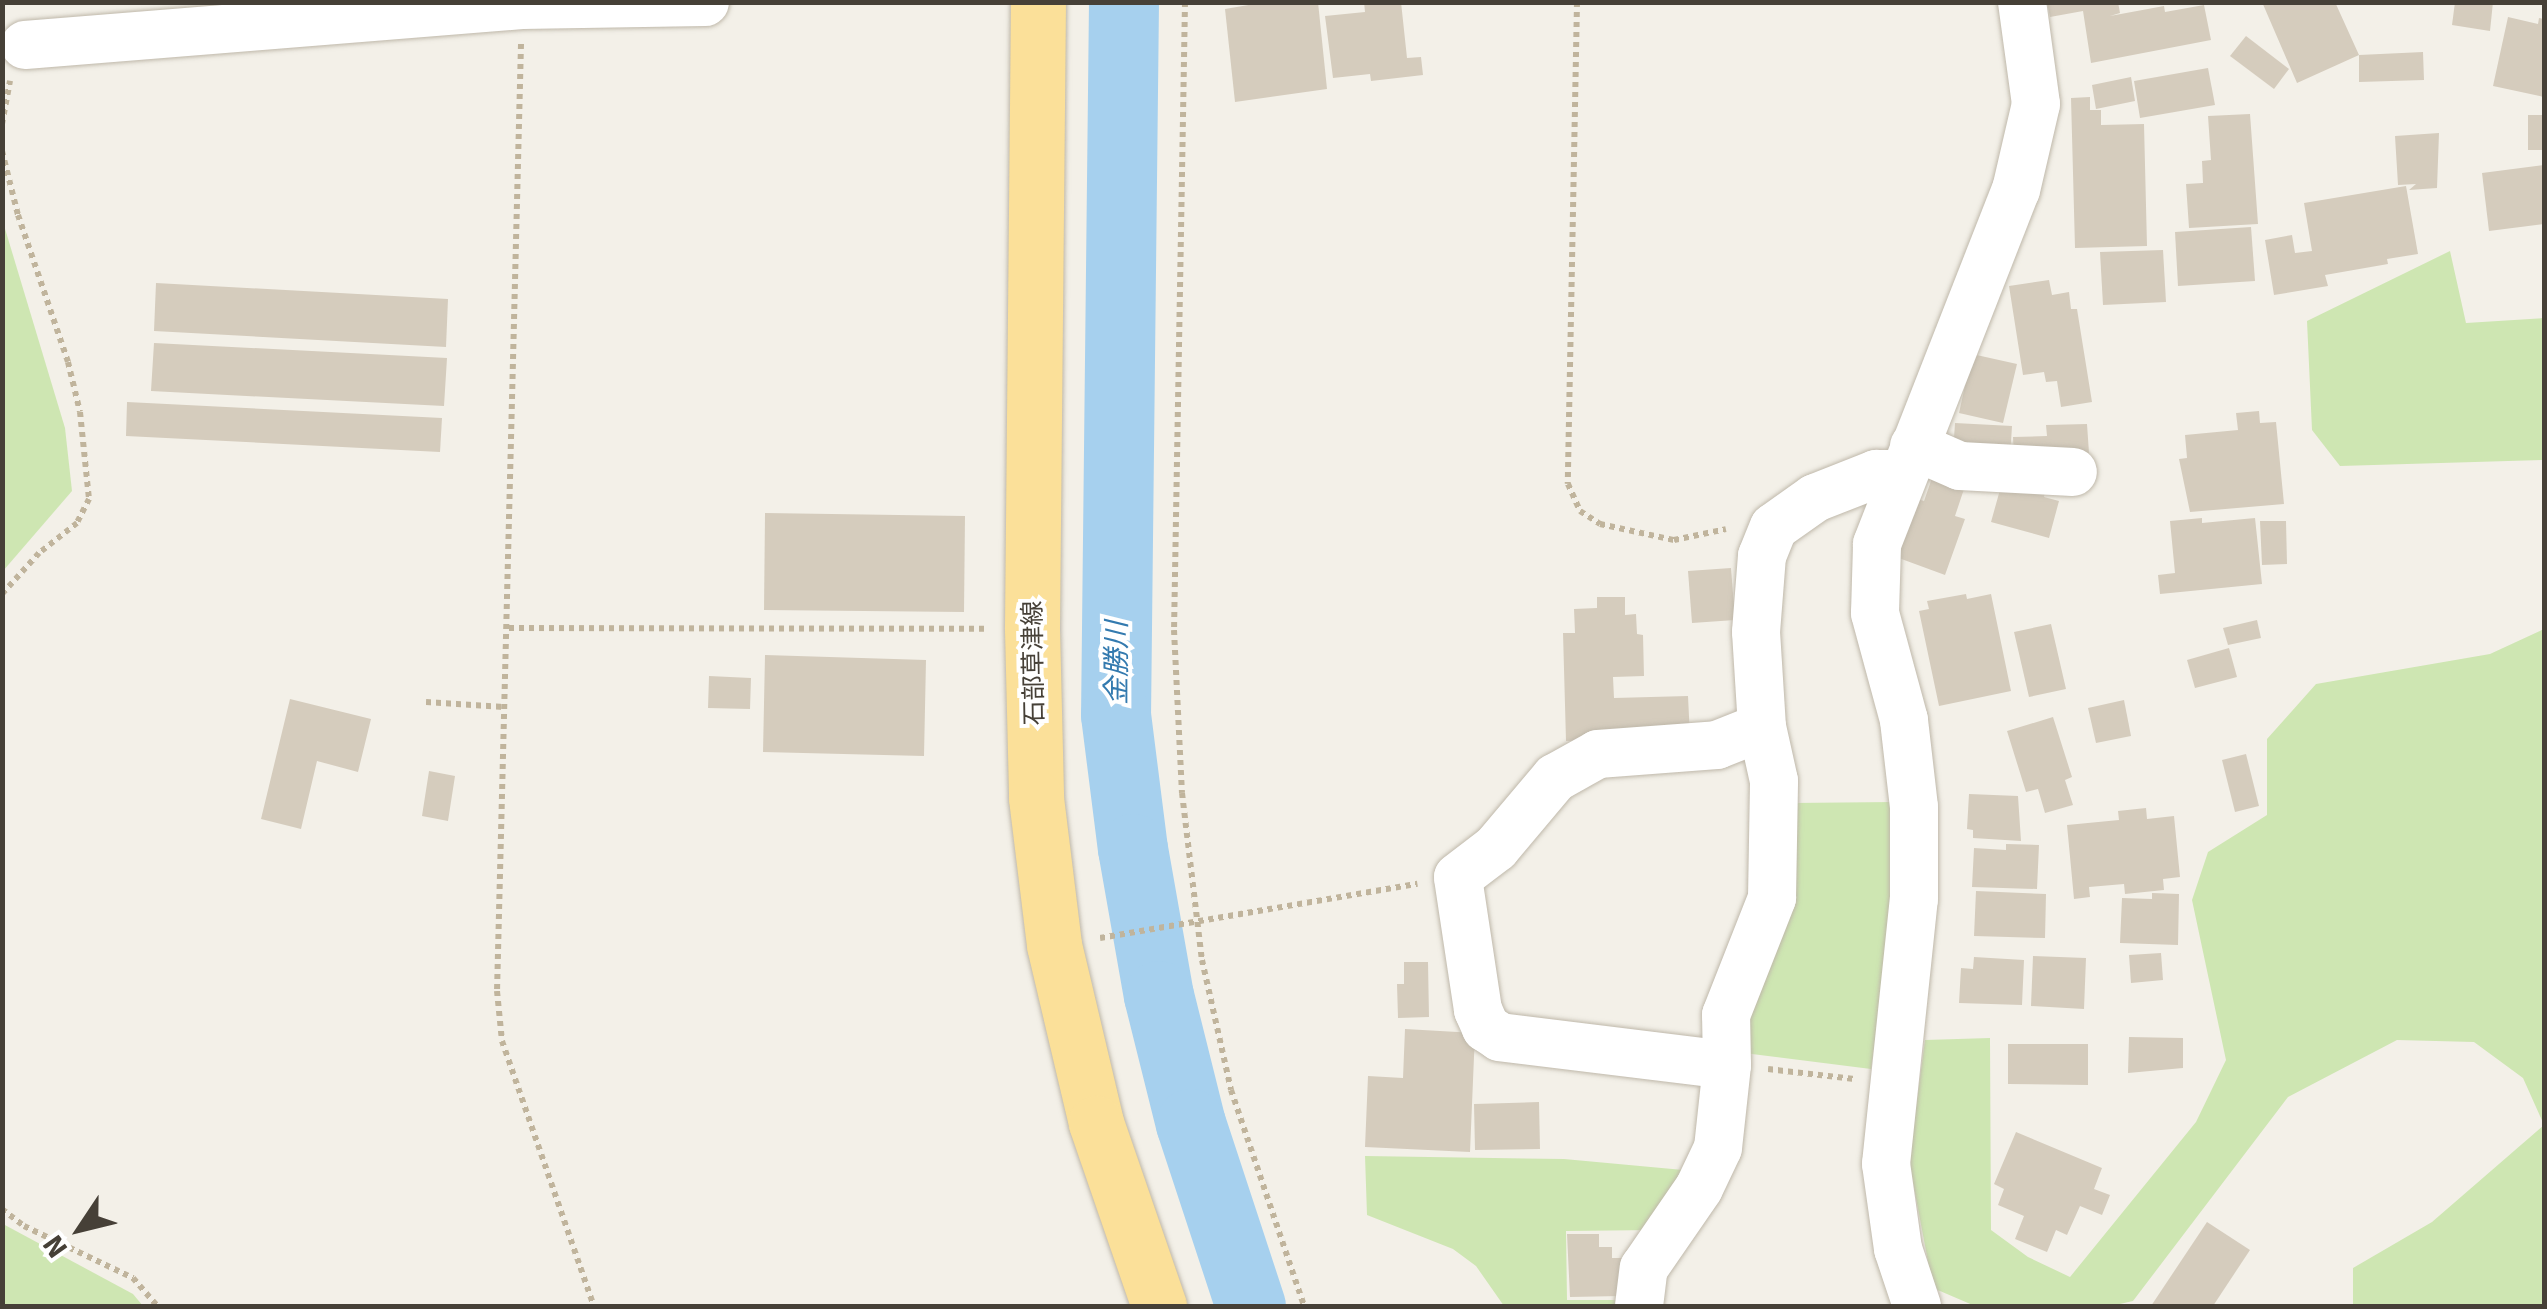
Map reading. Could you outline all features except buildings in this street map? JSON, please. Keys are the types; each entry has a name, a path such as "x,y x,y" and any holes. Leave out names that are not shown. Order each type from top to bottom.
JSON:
{"main road":[{"name":"石部草津線","path":"1038,2 1032,629 1036,798 1054,945 1096,1123 1158,1306"}],"street":[{"path":"25,44 231,14 705,2"},
{"path":"1917,1306 1898,1248 1886,1164 1914,900 1914,807 1904,720 1876,612 1876,544 2016,190 2036,104 2022,2"},
{"path":"1638,1306 1644,1268 1699,1188 1718,1148 1726,1015 1772,898 1774,782 1762,727 1756,584 1774,527 1815,498 1907,460 2073,472"},
{"path":"1726,1064 1500,1037 1486,1028 1478,1010 1458,877 1496,848 1555,778 1598,754 1716,745 1762,727"}],"path":[{"path":"1185,2 1174,630 1182,793 1197,919 1231,1090 1304,1306"},
{"path":"1577,2 1568,484 1580,511 1600,524 1674,540 1750,524 1774,527"},
{"path":"538,4 504,706 496,991 502,1041 594,1306"},
{"path":"2,152 76,396 89,499 78,522 38,553 2,594"},
{"path":"509,628 1032,629"},
{"path":"426,702 504,706"},
{"path":"1100,938 1458,877"},
{"path":"1726,1064 1897,1084"},
{"path":"2,1209 24,1226 133,1278 158,1306"}],"green space":[{"path":"3,222 65,428 72,491 3,571"},
{"path":"2450,251 2466,323 2544,318 2544,460 2340,466 2312,430 2307,321"},
{"path":"2544,629 2544,1125 2523,1078 2474,1042 2397,1040 2288,1097 2133,1301 2111,1306 1975,1306 1933,1288 1909,1161 1925,1040 1990,1038 1991,1230 2028,1257 2070,1277 2196,1122 2226,1060 2192,900 2208,852 2267,815 2267,739 2316,684 2490,654"},
{"path":"1894,802 1894,904 1871,1069 1744,1053 1748,1003 1791,803"},
{"path":"2544,1125 2544,1306 2353,1306 2353,1268 2432,1222"},
{"path":"1365,1156 1564,1159 1694,1171 1654,1230 1566,1231 1567,1300 1630,1300 1631,1306 1504,1306 1476,1266 1453,1249 1367,1215"},
{"path":"3,1224 133,1294 143,1306 3,1306"}],"waterway":[{"name":"金勝川","path":"1124,2 1116,715 1133,849 1159,996 1191,1124 1251,1306"}]}
